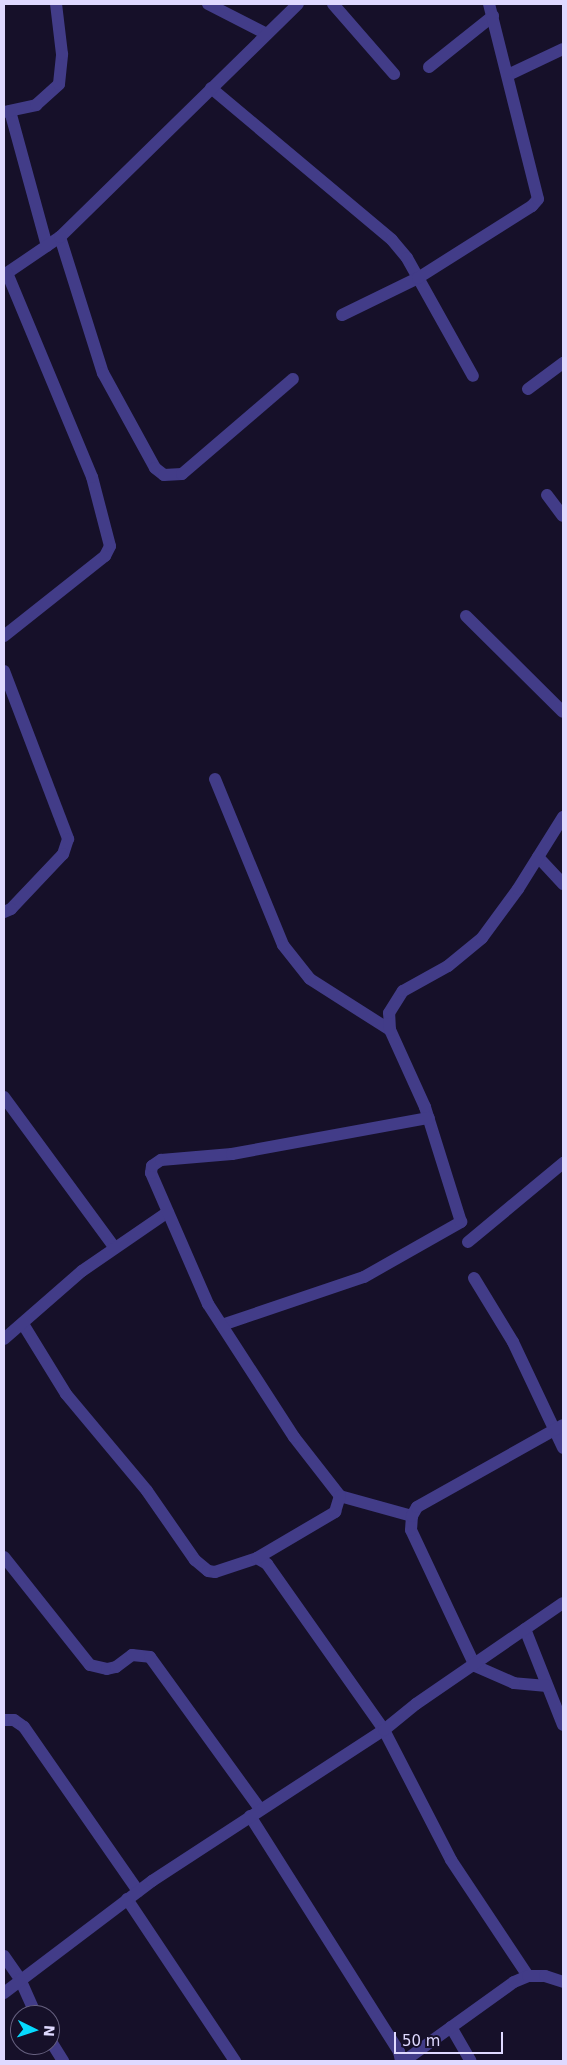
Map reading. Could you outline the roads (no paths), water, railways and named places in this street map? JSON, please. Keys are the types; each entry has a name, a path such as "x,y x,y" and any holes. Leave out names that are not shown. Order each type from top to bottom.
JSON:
{"street":[{"path":"47,246 7,111 36,105 59,84 62,54 56,4"},
{"path":"208,4 265,33"},
{"path":"4,636 105,556 110,546 92,477 5,274 60,238 265,33 298,4"},
{"path":"333,4 394,74"},
{"path":"342,315 418,278 532,206 538,199 491,10 429,67"},
{"path":"508,75 563,48"},
{"path":"211,88 392,240 418,278 473,376"},
{"path":"60,238 103,373 155,468 164,475 182,474 293,379"},
{"path":"528,389 563,363"},
{"path":"547,495 563,516"},
{"path":"466,616 563,712"},
{"path":"4,671 68,839 63,854 11,909 4,912"},
{"path":"215,779 283,945 310,979 390,1030"},
{"path":"222,1325 364,1277 461,1222 428,1118 390,1030 389,1013 403,991 448,966 482,938 563,817"},
{"path":"538,857 563,884"},
{"path":"4,1097 115,1248"},
{"path":"412,1516 340,1496 294,1437 208,1304 151,1173 157,1162 232,1154 428,1118"},
{"path":"468,1242 563,1163"},
{"path":"4,1339 82,1271 168,1212"},
{"path":"474,1278 513,1342 559,1428 563,1448"},
{"path":"23,1324 66,1394 136,1477 195,1560 208,1571 215,1572 256,1558 335,1512 340,1496"},
{"path":"547,1686 514,1683 474,1666 411,1530 412,1516 417,1507 455,1483 559,1428"},
{"path":"4,1557 90,1665 107,1669 116,1667 132,1655 150,1657 255,1812 402,2061 514,1982 528,1976 545,1976 563,1982"},
{"path":"256,1558 267,1564 384,1730 452,1860 528,1976"},
{"path":"4,1992 138,1891 255,1812 384,1730 416,1704 474,1666 563,1603"},
{"path":"524,1629 563,1725"},
{"path":"4,1720 14,1720 24,1727 138,1891"},
{"path":"127,1899 235,2061"},
{"path":"4,1956 20,1979 32,2005"},
{"path":"451,2027 471,2061"}]}
